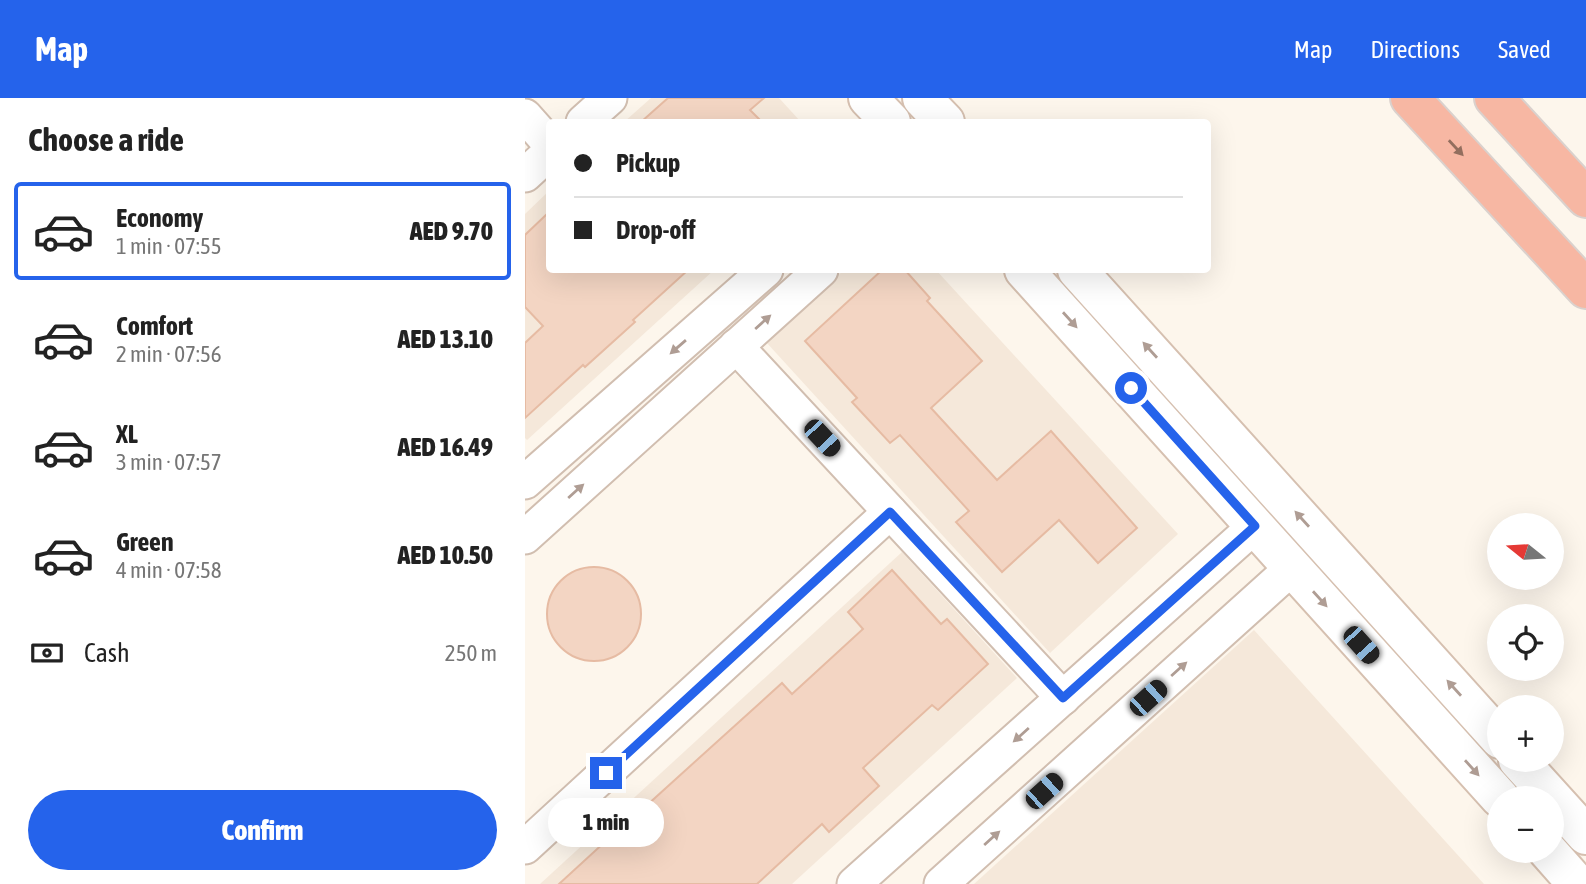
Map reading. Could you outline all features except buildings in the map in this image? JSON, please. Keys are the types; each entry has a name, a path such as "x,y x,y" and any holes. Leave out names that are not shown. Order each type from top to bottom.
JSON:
{"highway":[{"path":"1410,98 1586,289"},
{"path":"1494,98 1586,198"}],"street":[{"path":"586,119 610,98"},
{"path":"868,98 888,119"},
{"path":"922,98 941,119"},
{"path":"525,116 546,140"},
{"path":"525,176 546,156"},
{"path":"525,482 763,273"},
{"path":"531,518 736,346 818,273"},
{"path":"1027,273 1488,786"},
{"path":"1080,273 1487,725"},
{"path":"736,346 1063,698"},
{"path":"525,847 890,512"},
{"path":"853,884 1255,526"},
{"path":"941,884 1292,568"},
{"path":"1529,772 1586,835"},
{"path":"1558,863 1577,884"}],"shaded area":[{"path":"651,98 779,98 798,119 627,119"},
{"path":"546,194 546,273 711,273 527,440 525,438 525,214"},
{"path":"841,273 939,273 1178,534 1050,653 766,342"},
{"path":"902,552 1017,678 792,884 540,884"},
{"path":"1254,630 1484,884 974,884"}],"route":[{"path":"606,773 890,512 1063,698 1255,526 1131,388"}]}
